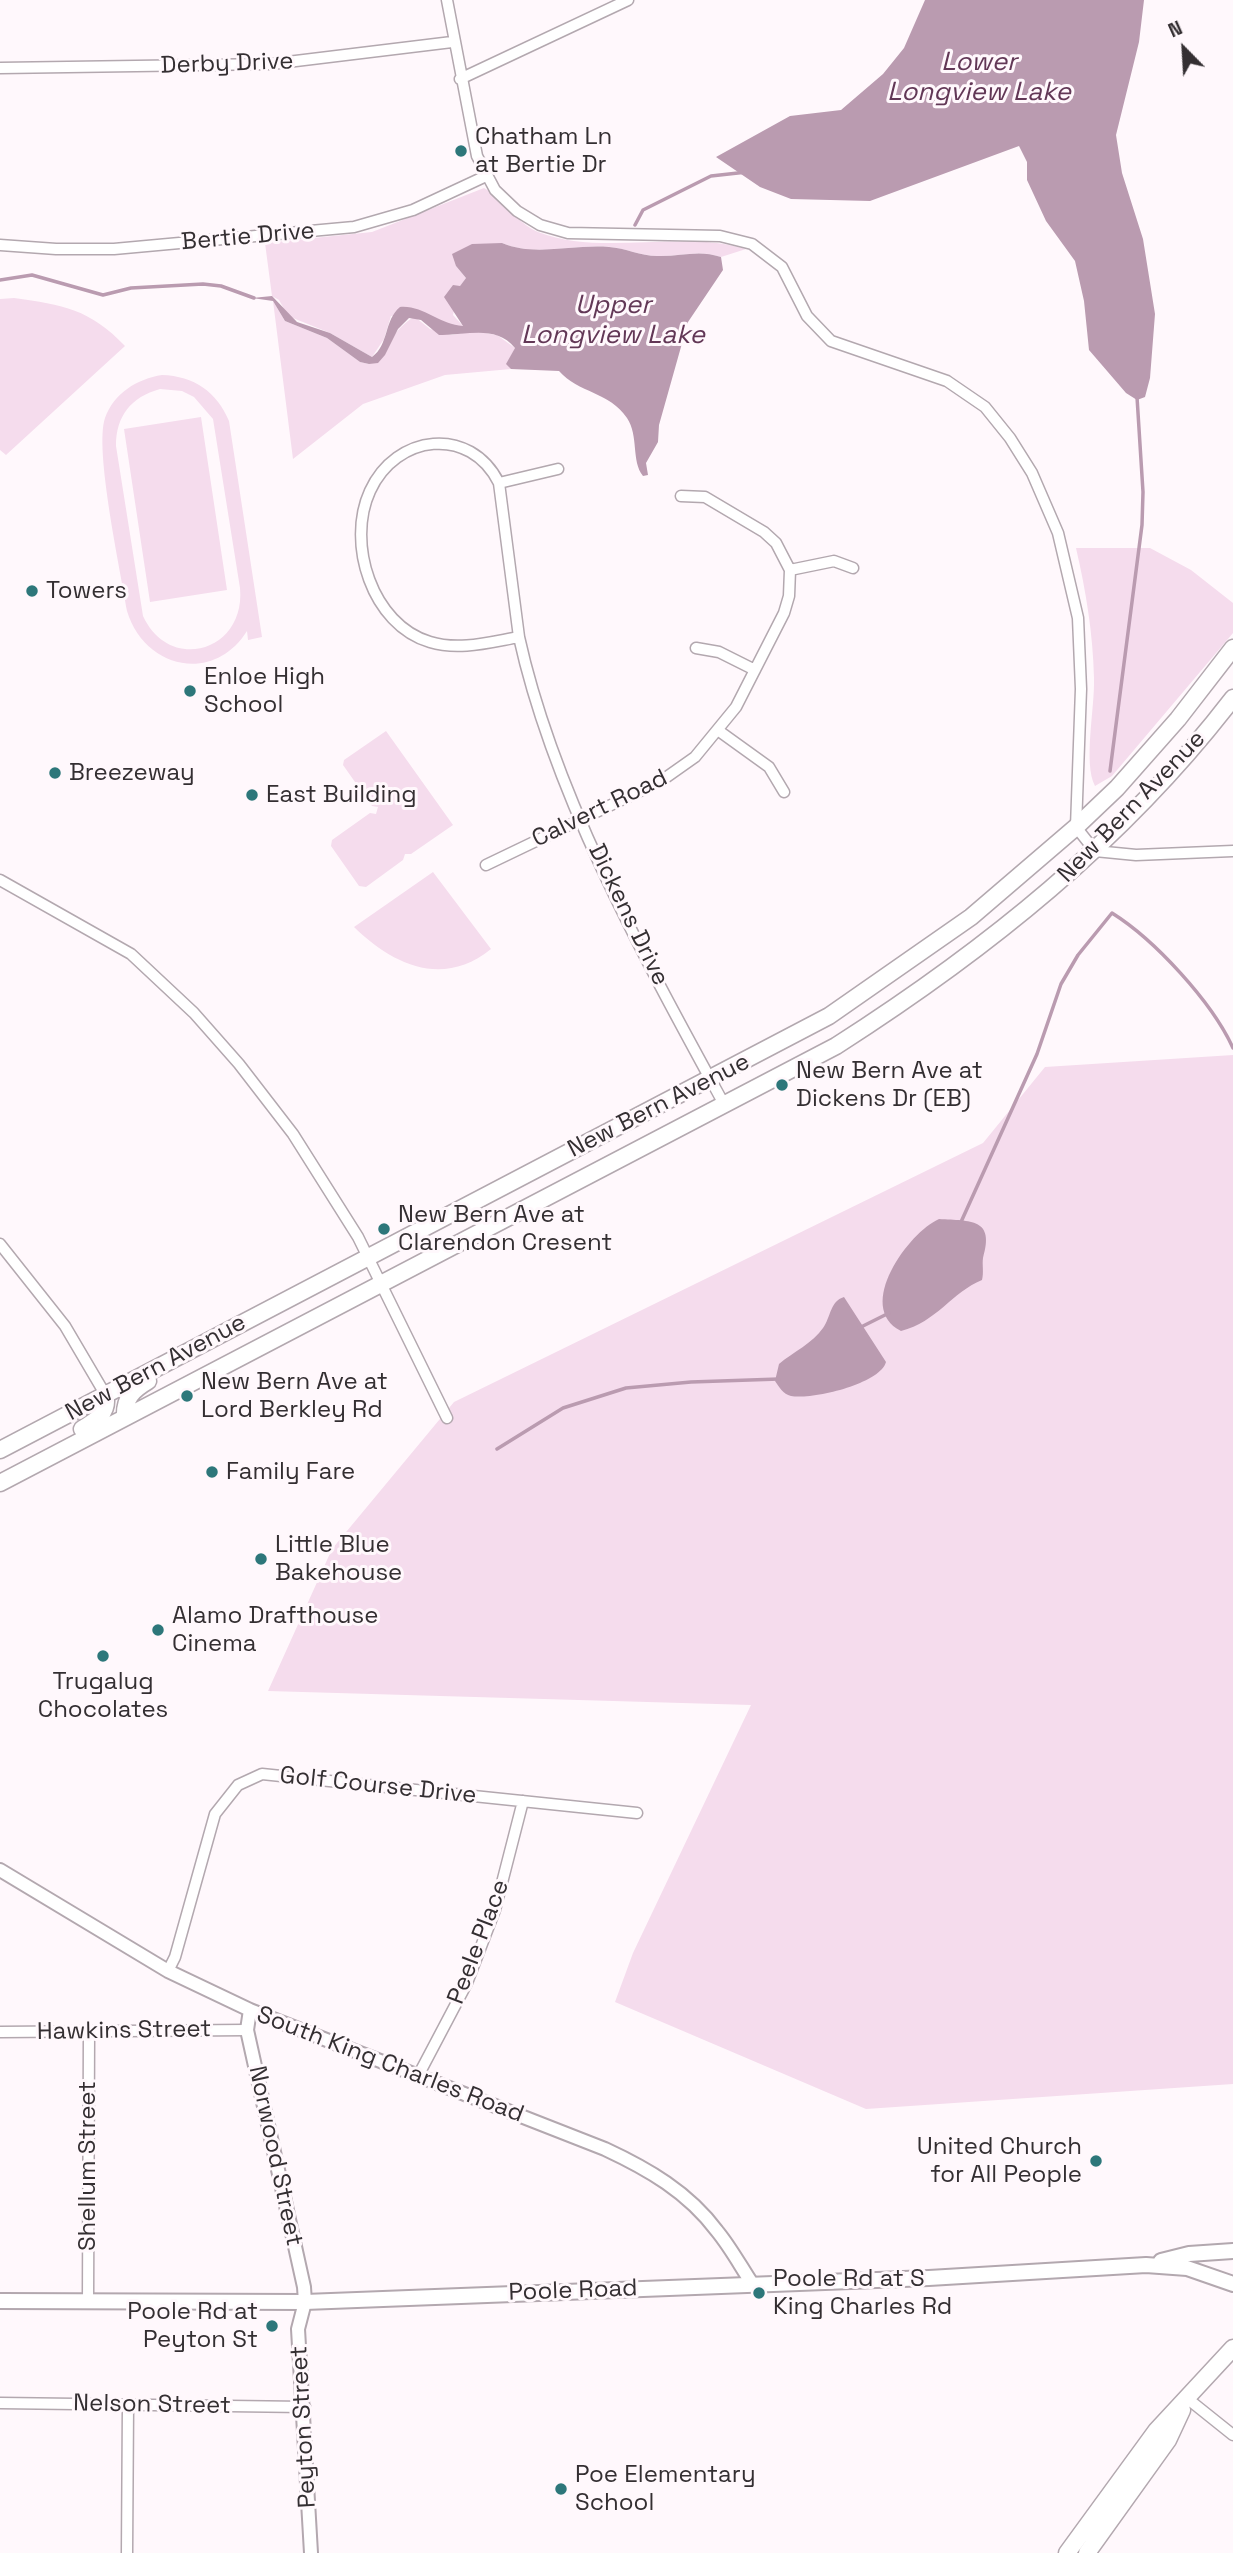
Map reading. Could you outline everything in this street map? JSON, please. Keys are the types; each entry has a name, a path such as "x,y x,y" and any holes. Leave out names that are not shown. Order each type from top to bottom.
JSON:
{"main road":[{"name":"New Bern Avenue","path":"0,1450 830,1016 914,960 1010,886 1076,827 1117,788 1170,728 1233,648"},
{"name":"New Bern Avenue","path":"0,1483 836,1046 919,993 1006,927 1095,851 1202,739 1233,698"},
{"path":"125,1417 125,1407 130,1394 195,1354 208,1340"},
{"path":"35,1464 99,1418 107,1401 105,1394"},
{"name":"Poole Road","path":"1146,2265 1189,2254 1233,2250"},
{"name":"Poole Road","path":"0,2301 305,2302 954,2277 1146,2265 1187,2268 1233,2284"},
{"path":"1067,2553 1156,2431 1233,2348"},
{"path":"1087,2553 1168,2440 1188,2399"}],"street":[{"path":"447,0 452,42 471,138 486,176 517,211 551,229 579,234 720,236 752,244 782,267 807,316 831,341 947,381 972,396 996,419 1043,493 1064,550 1081,663 1076,827 1095,851 1136,855 1233,851"},
{"path":"460,79 628,0"},
{"name":"Derby Drive","path":"0,68 271,64 452,42"},
{"name":"Bertie Drive","path":"0,245 114,249 354,227 413,210 486,176"},
{"path":"519,637 450,647 416,637 402,628 382,605 370,580 363,551 362,518 370,489 389,465 416,448 446,443 468,448 485,461 499,483 558,469"},
{"name":"Dickens Drive","path":"499,483 519,637 535,705 612,889 725,1106"},
{"path":"681,496 705,497 764,532 776,543 790,570 834,561 853,568"},
{"name":"Calvert Road","path":"486,865 679,770 719,731 736,707 784,613 789,596 790,570"},
{"path":"695,648 719,652 755,670"},
{"path":"719,731 769,767 784,792"},
{"path":"0,880 123,948 194,1013 239,1064 293,1134 369,1258 447,1418"},
{"path":"0,1244 65,1326 105,1394"},
{"name":"Golf Course Drive","path":"168,1971 215,1814 238,1785 262,1774 287,1774 637,1813"},
{"name":"Peele Place","path":"418,2076 467,1983 495,1910 523,1801"},
{"name":"South King Charles Road","path":"0,1870 168,1971 250,2010 605,2149 648,2169 683,2194 716,2229 753,2285"},
{"name":"Norwood Street","path":"250,2010 247,2030 303,2282 305,2302"},
{"name":"Hawkins Street","path":"0,2032 247,2030"},
{"name":"Shellum Street","path":"88,2301 89,2032"},
{"name":"Peyton Street","path":"305,2302 298,2329 305,2407 311,2553"},
{"path":"1188,2399 1233,2435"},
{"name":"Nelson Street","path":"0,2403 305,2407"},
{"path":"127,2553 128,2405"}],"shaded area":[{"path":"484,188 530,228 563,239 615,243 694,241 746,249 721,257 697,253 657,256 609,247 541,250 502,243 456,266 466,278 460,286 453,315 464,327 444,324 426,313 391,316 384,339 372,357 330,333 288,316 279,300 272,296 265,243 372,232"},
{"path":"14,298 47,303 87,316 125,346 6,455 0,450 0,299"},
{"path":"273,301 285,321 327,338 360,362 369,364 399,330 415,317 430,329 452,335 473,331 497,335 515,348 507,364 511,369 445,375 363,404 293,459"},
{"path":"162,375 194,382 203,388 218,402 229,421 262,637 248,640 247,631 233,648 216,659 199,663 181,663 163,657 148,646 136,630 127,611 106,483 103,434 109,409 120,394 135,384","holes":["160,389 182,391 194,397 213,419 240,588 239,610 231,627 219,640 204,647 187,649 170,645 155,634 143,616 116,446 122,417 133,403"]},
{"path":"201,417 227,590 150,602 124,429"},
{"path":"1076,548 1150,548 1191,570 1233,603 1233,633 1112,776 1095,786 1090,764 1094,690 1092,645"},
{"path":"386,731 453,825 411,854 405,854 403,860 366,887 359,886 331,846 332,840 370,813 376,814 378,807 372,806 343,765 344,760"},
{"path":"433,872 491,949 473,961 437,969 419,967 385,952 354,927"},
{"path":"1233,1055 1233,2084 866,2109 615,2002 633,1953 751,1705 268,1691 332,1549 454,1402 983,1143 1045,1067"}],"water":[{"name":"Lower Longview Lake","path":"925,0 1144,0 1139,42 1116,135 1122,173 1143,239 1155,314 1150,378 1145,397 1137,400 1126,393 1089,350 1084,301 1075,261 1046,221 1027,180 1027,162 1019,146 870,201 791,199 760,187 716,157 790,116 841,110 883,74 904,48"},
{"name":"Upper Longview Lake","path":"502,243 541,250 609,247 651,256 697,253 721,257 723,270 688,322 659,425 658,442 646,463 648,475 643,476 639,470 631,425 620,409 575,384 559,371 511,369 506,364 515,348 498,336 480,333 439,335 421,320 409,318 398,329 385,355 378,363 369,364 360,362 327,338 285,321 273,301 252,298 272,296 297,322 330,333 372,357 381,346 391,319 400,307 416,309 463,326 444,297 453,285 460,286 466,278 456,266 452,254 472,244"},
{"path":"939,1219 970,1222 983,1229 986,1245 982,1280 971,1285 925,1321 901,1331 888,1320 883,1305 884,1288 901,1254 927,1227"},
{"path":"844,1297 886,1362 872,1377 844,1389 801,1397 786,1394 775,1381 779,1364 819,1333 833,1306"}],"waterway":[{"path":"635,225 643,210 711,176 747,172"},
{"path":"0,280 32,275 103,295 131,288 203,284 221,286 254,298"},
{"path":"1110,771 1142,525 1143,492 1137,397"},
{"path":"961,1222 1037,1054 1061,984 1078,955 1112,913 1146,939 1181,973 1211,1011 1233,1048"},
{"path":"859,1328 889,1313"},
{"path":"497,1449 563,1408 626,1388 691,1382 779,1379"}],"place":[{"name":"Chatham Ln at Bertie Dr","path":"461,151"},
{"name":"Towers","path":"32,591"},
{"name":"Enloe High School","path":"190,691"},
{"name":"Breezeway","path":"55,773"},
{"name":"East Building","path":"252,795"},
{"name":"New Bern Ave at Dickens Dr (EB)","path":"782,1085"},
{"name":"New Bern Ave at Clarendon Cresent","path":"384,1229"},
{"name":"New Bern Ave at Lord Berkley Rd","path":"187,1396"},
{"name":"Family Fare","path":"212,1472"},
{"name":"Little Blue Bakehouse","path":"261,1559"},
{"name":"Alamo Drafthouse Cinema","path":"158,1630"},
{"name":"Trugalug Chocolates","path":"103,1656"},
{"name":"United Church for All People","path":"1096,2161"},
{"name":"Poole Rd at S King Charles Rd","path":"759,2293"},
{"name":"Poole Rd at Peyton St","path":"272,2326"},
{"name":"Poe Elementary School","path":"561,2489"}]}
